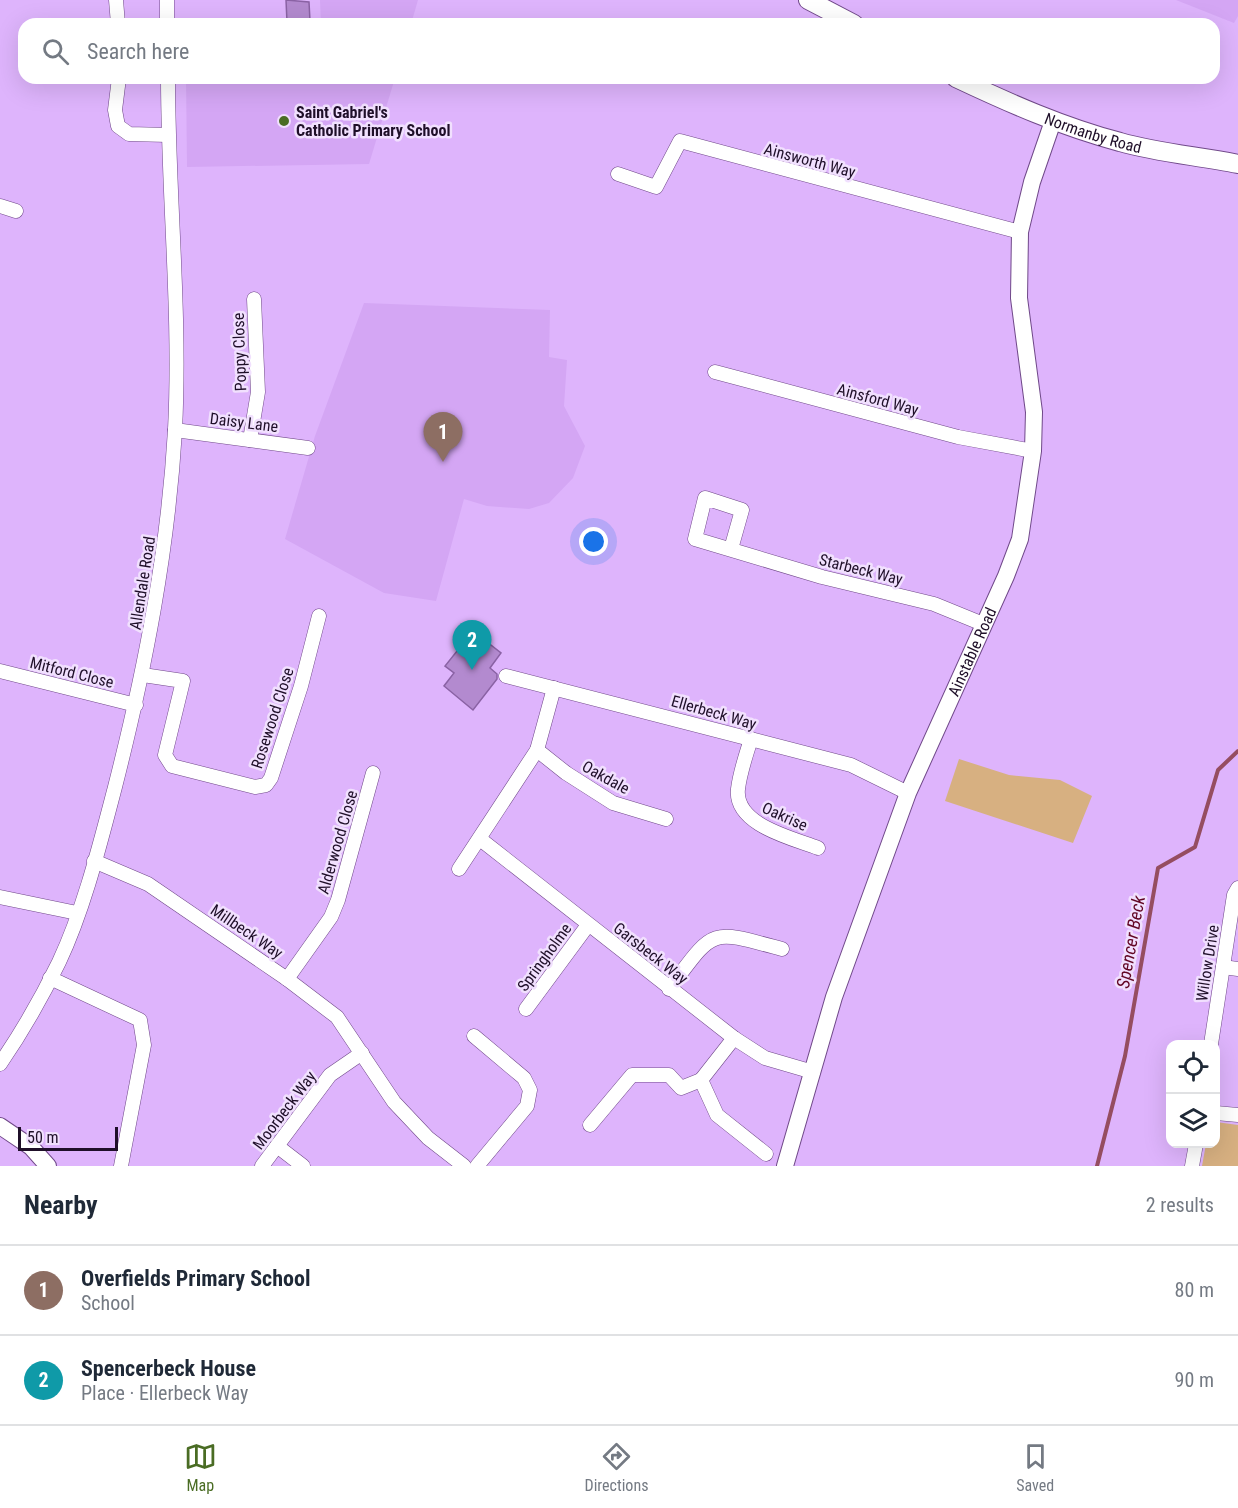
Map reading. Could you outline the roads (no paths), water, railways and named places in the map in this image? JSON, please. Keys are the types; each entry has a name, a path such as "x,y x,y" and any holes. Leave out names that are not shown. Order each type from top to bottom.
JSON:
{"main road":[{"path":"808,0 842,18"},
{"name":"Normanby Road","path":"970,84 1053,121 1121,143 1238,164"}],"street":[{"path":"116,0 118,18"},
{"path":"167,0 167,18"},
{"path":"118,84 116,110 118,126 129,134 168,135"},
{"name":"Allendale Road","path":"0,1064 20,1034 50,978 77,913 94,861 143,675 167,535 175,430 175,274 168,135 168,84"},
{"name":"Ainstable Road","path":"785,1166 834,997 908,793 1006,576 1020,539 1034,451 1035,412 1019,298 1020,232 1032,182 1053,121"},
{"name":"Ainsworth Way","path":"618,174 656,187 680,141 1020,232"},
{"path":"0,206 16,212"},
{"name":"Poppy Close","path":"250,440 258,392 254,299"},
{"name":"Ainsford Way","path":"715,372 958,437 1034,451"},
{"name":"Daisy Lane","path":"175,430 308,448"},
{"name":"Starbeck Way","path":"731,549 822,577 933,604 983,624"},
{"name":"Rosewood Close","path":"143,675 183,681 165,756 172,766 255,787 266,784 271,778 301,686 319,616"},
{"name":"Mitford Close","path":"0,671 136,705"},
{"name":"Ellerbeck Way","path":"506,676 851,765 908,793"},
{"path":"459,869 537,750 554,688"},
{"name":"Oakrise","path":"751,739 737,790 739,805 752,822 818,848"},
{"name":"Oakdale","path":"537,750 566,773 613,803 666,819"},
{"name":"Alderwood Close","path":"287,978 331,917 338,900 374,773"},
{"name":"Garsbeck Way","path":"480,839 734,1038 765,1058 813,1072"},
{"name":"Millbeck Way","path":"94,861 148,884 287,978 337,1017 394,1102 409,1119 464,1166"},
{"name":"Willow Drive","path":"1212,1040 1234,895 1238,888"},
{"path":"0,897 77,913"},
{"name":"Springholme","path":"525,1009 588,925"},
{"path":"669,989 701,946 716,936 730,935 782,949"},
{"path":"1223,967 1238,969"},
{"path":"50,978 140,1020 144,1044 122,1166"},
{"path":"474,1036 524,1077 530,1090 527,1106 477,1166"},
{"path":"590,1125 632,1075 669,1075 681,1088 701,1080 734,1038"},
{"name":"Moorbeck Way","path":"262,1166 330,1076 362,1053"},
{"path":"701,1080 717,1115 766,1154"},
{"path":"1220,1113 1238,1115"},
{"path":"0,1126 31,1147 48,1166"},
{"path":"277,1146 303,1166"},
{"path":"1192,1166 1195,1148"}],"waterway":[{"name":"Spencer Beck","path":"1097,1166 1125,1056 1158,868 1195,847 1218,770 1238,751"}],"place":[{"name":"Saint Gabriel's Catholic Primary School","path":"284,121"},
{"name":"Overfields Primary School","path":"443,462"},
{"name":"Spencerbeck House","path":"472,670"}]}
